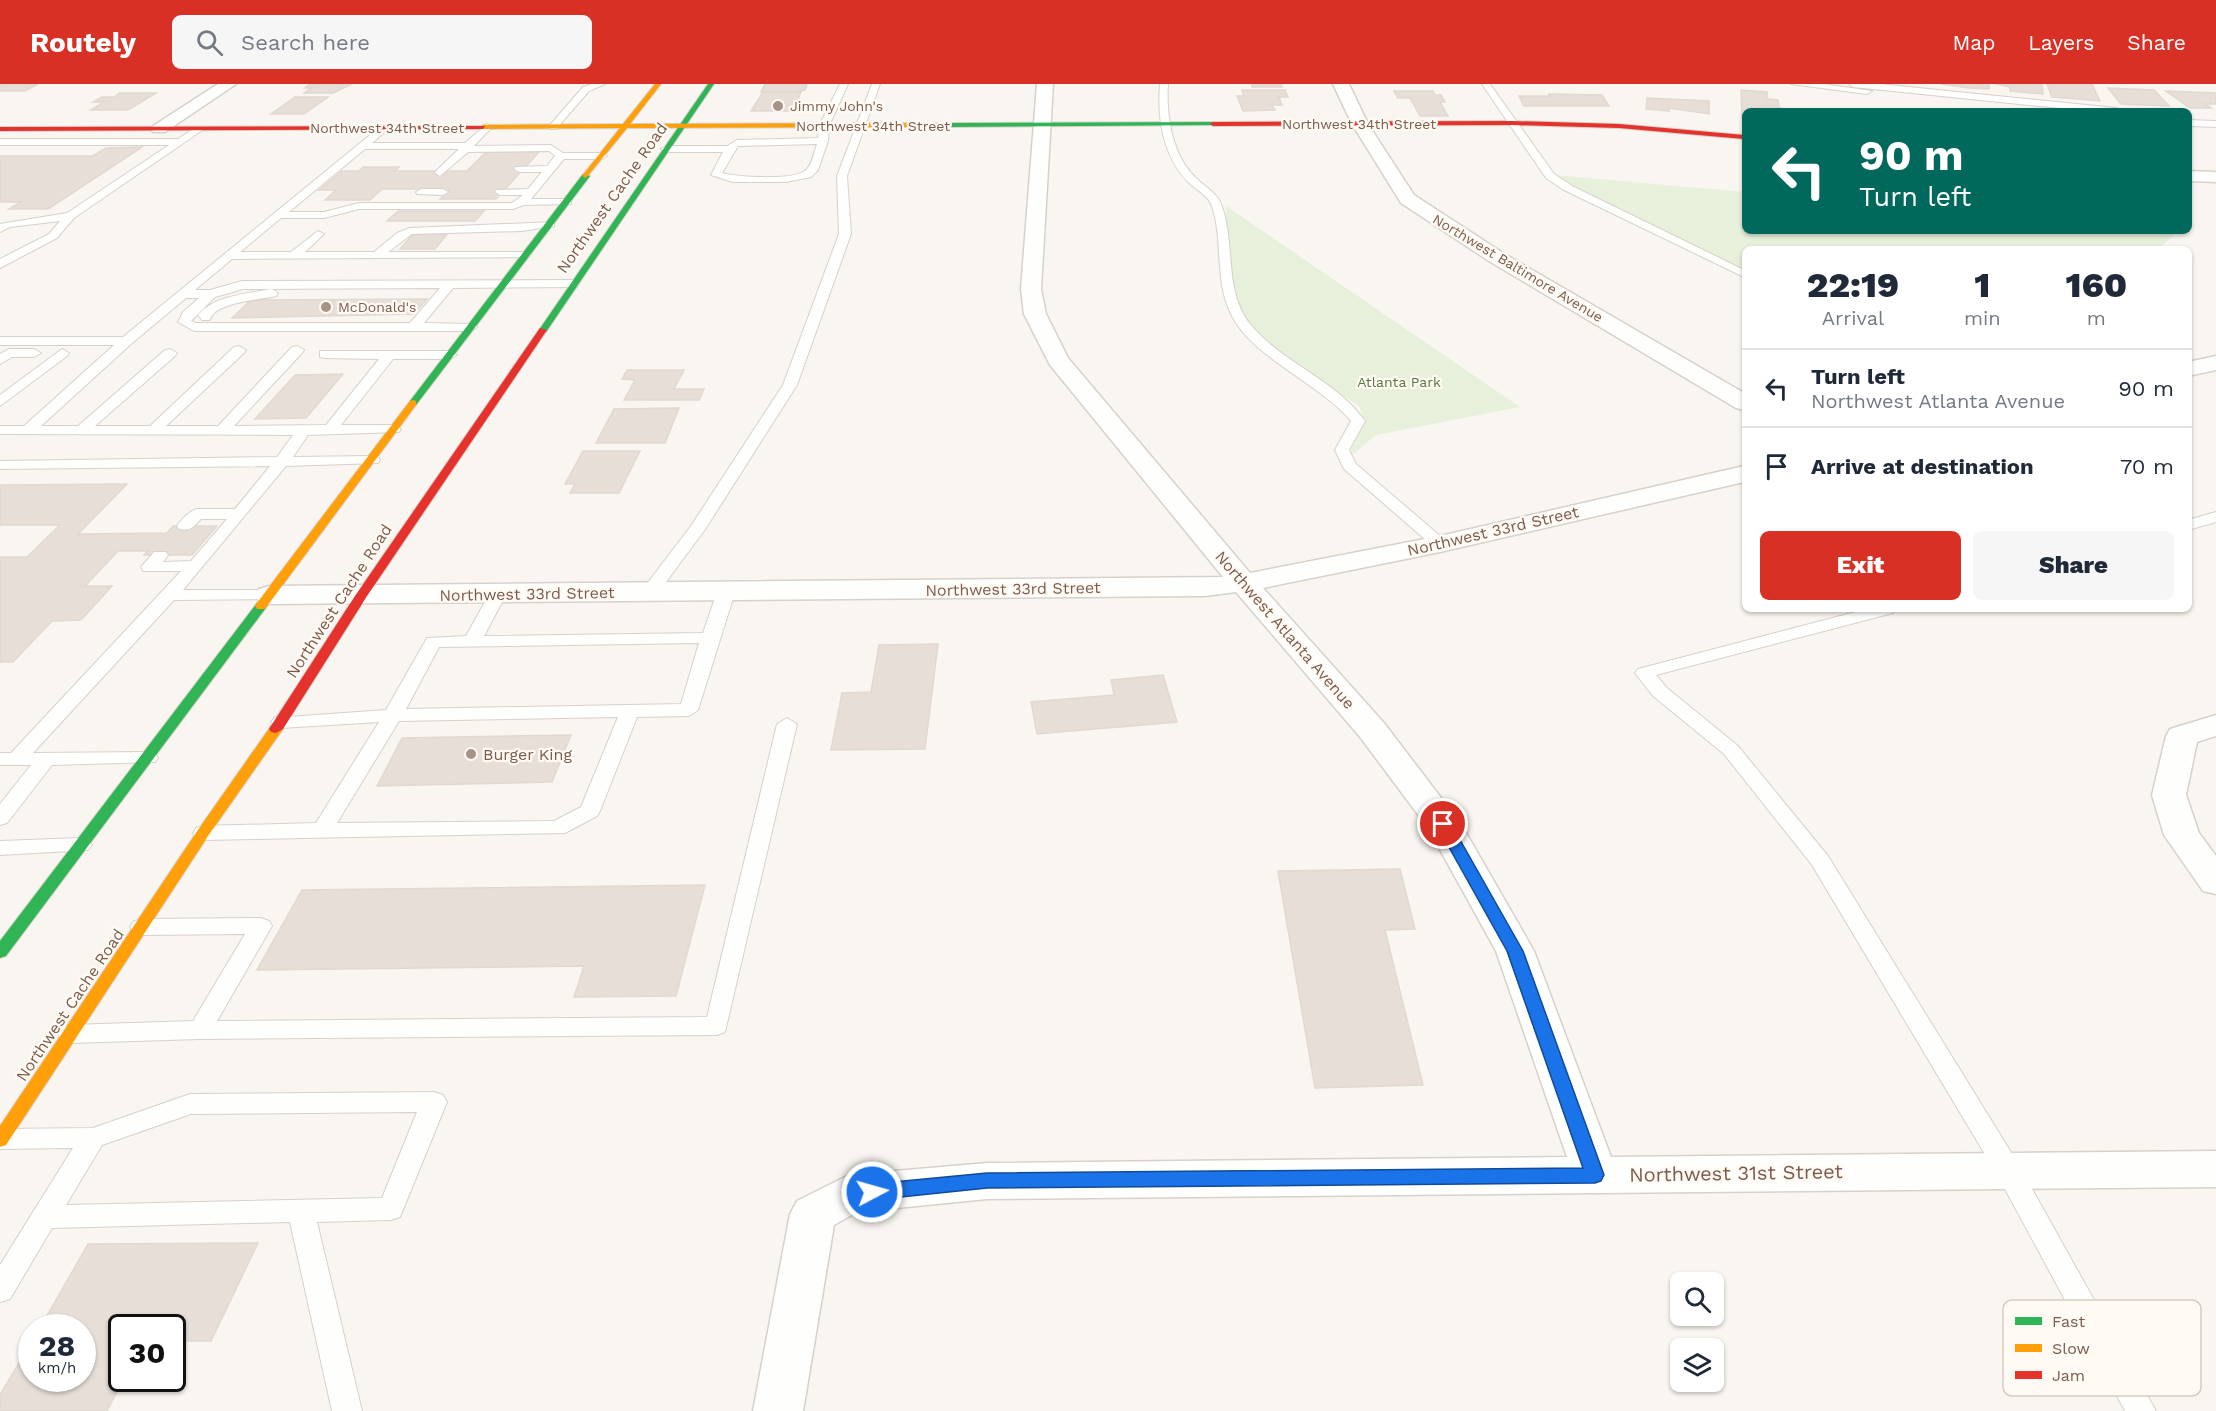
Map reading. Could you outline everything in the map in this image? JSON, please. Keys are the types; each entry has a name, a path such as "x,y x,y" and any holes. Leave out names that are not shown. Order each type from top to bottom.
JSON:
{"main road":[{"name":"Northwest Cache Road","path":"0,952 373,460 525,255 658,84"},
{"name":"Northwest Cache Road","path":"0,1140 203,833 281,722 361,596 711,84"},
{"name":"Northwest 34th Street","path":"0,129 1512,123 1619,126 1742,137"}],"street":[{"path":"159,129 228,84"},
{"name":"Northwest Atlanta Avenue","path":"1045,84 1031,288 1035,314 1058,360 1243,583 1372,730 1443,824 1515,951 1595,1175"},
{"name":"Northwest Baltimore Avenue","path":"1341,84 1360,124 1407,199 1496,257 1742,402"},
{"path":"2192,176 2216,177"},
{"path":"2192,368 2216,363"},
{"name":"Northwest 33rd Street","path":"270,595 497,595 1205,587 1243,583 1440,544 1742,474"},
{"path":"2216,725 2182,736 2169,795 2182,836 2216,882"},
{"name":"Northwest 31st Street","path":"778,1411 813,1214 849,1194 987,1181 2216,1169"}],"lane":[{"path":"553,127 586,89 602,84"},
{"path":"823,143 824,126 844,84"},
{"path":"649,593 698,528 790,385 845,234 842,176 876,84"},
{"path":"1164,84 1167,124 1176,161 1191,179 1215,201 1232,304 1245,326 1284,360 1347,406 1358,421 1342,450 1349,466 1440,544"},
{"path":"1486,84 1550,176 1568,188 1742,273"},
{"path":"1795,84 2029,108"},
{"path":"1853,84 2087,108"},
{"path":"2192,117 2216,118"},
{"path":"2192,123 2216,124"},
{"path":"454,165 466,147 487,127"},
{"path":"28,430 181,294 384,128"},
{"path":"2,261 53,236 70,216 199,129"},
{"path":"0,142 179,142"},
{"path":"737,143 823,143 815,148 807,166 794,171 718,172 730,149 737,143"},
{"path":"361,146 551,148 556,162"},
{"path":"666,149 730,149"},
{"path":"522,165 602,156"},
{"path":"442,171 454,165 475,161"},
{"path":"476,217 499,216 518,204 532,192 556,162"},
{"path":"510,182 540,182"},
{"path":"407,206 422,191 443,192"},
{"path":"500,192 532,192"},
{"path":"324,215 359,206 567,202"},
{"path":"277,215 388,218"},
{"path":"0,229 7,224 70,216"},
{"path":"378,255 401,235 411,231 522,228 550,224"},
{"path":"459,255 482,228"},
{"path":"294,256 318,234"},
{"path":"226,256 525,255"},
{"path":"414,327 451,283"},
{"path":"181,294 231,301 328,284 573,284"},
{"path":"212,300 187,315 184,322 194,327 471,327"},
{"path":"212,300 204,315 211,321 343,321 364,327"},
{"path":"0,341 126,341"},
{"path":"154,430 239,350"},
{"path":"222,430 297,350"},
{"path":"0,360 9,353 62,353 0,402"},
{"path":"82,430 170,353"},
{"path":"325,354 450,355"},
{"path":"330,429 389,355"},
{"path":"0,430 394,429"},
{"path":"8,759 168,595 282,462 304,431"},
{"path":"0,465 373,460"},
{"path":"185,526 197,514 209,520 238,514"},
{"path":"2192,524 2216,517"},
{"path":"169,559 193,566"},
{"path":"281,722 393,715 689,710 726,592"},
{"path":"168,595 270,595"},
{"path":"472,641 497,595"},
{"path":"1876,612 1644,673 1660,692 1731,750 1820,861 2008,1170 2080,1300"},
{"path":"322,830 393,715 433,642 710,638"},
{"path":"203,833 558,828 590,811 630,711"},
{"path":"70,1034 200,1030 717,1026 787,724"},
{"path":"0,818 47,758"},
{"path":"8,759 148,758"},
{"path":"0,848 81,845"},
{"path":"141,927 261,926 200,1030"},
{"path":"0,1140 93,1138 190,1104 434,1102 391,1209 44,1217"},
{"path":"0,1290 93,1138"},
{"path":"301,1211 347,1411"},
{"path":"2133,1396 2141,1411"}],"green space":[{"path":"1554,175 1742,192 1742,234 2175,234 2162,246 1742,246 1742,271 1572,188"},
{"name":"Atlanta Park","path":"1226,206 1520,407 1376,435 1352,455 1351,450 1365,422 1359,406 1272,347 1256,333 1236,306 1229,271"}],"building":[{"path":"0,84 38,84 25,91 0,91"},
{"path":"310,84 352,84 333,93 304,93 312,88 305,88"},
{"path":"765,84 807,84 805,90 795,92 761,92"},
{"path":"1252,84 1281,84 1282,87 1252,87"},
{"path":"1941,84 1989,84 1989,89 1969,88"},
{"path":"1996,84 2042,84 2043,94 2010,91 2010,87"},
{"path":"2047,84 2092,84 2100,101 2052,97"},
{"path":"2108,88 2154,90 2169,106 2121,104"},
{"path":"1242,90 1285,90 1288,97 1279,97 1282,105 1272,105 1275,110 1243,111 1237,96 1244,96"},
{"path":"1741,90 1767,92 1767,99 1778,100 1779,108 1742,108 1742,117"},
{"path":"1394,91 1433,91 1435,95 1441,95 1445,102 1440,102 1448,116 1420,116 1410,98 1398,98"},
{"path":"2166,91 2216,93 2216,104 2205,104 2211,108 2190,108"},
{"path":"763,92 801,92 793,111 751,111"},
{"path":"120,93 156,93 128,110 91,110 104,102 93,102 102,97 114,97"},
{"path":"1549,94 1602,95 1609,106 1524,106 1519,96 1551,96"},
{"path":"295,97 328,97 304,114 271,114"},
{"path":"1647,98 1709,101 1709,114 1669,108 1669,111 1646,109"},
{"path":"142,147 48,209 9,209 21,202 0,202 0,156 93,156 106,148"},
{"path":"486,152 539,152 496,199 440,199 450,189 382,189 370,200 325,200 336,190 319,190 342,171 359,171 363,167 399,167 395,171 467,171"},
{"path":"398,211 484,211 475,221 387,221"},
{"path":"415,232 449,232 435,249 400,249"},
{"path":"427,299 414,314 232,318 251,300"},
{"path":"627,370 684,370 674,389 704,389 699,400 624,400 635,380 622,379"},
{"path":"343,374 306,418 255,419 295,375"},
{"path":"679,408 665,443 596,443 614,409"},
{"path":"583,451 640,451 619,493 570,493 575,484 565,484"},
{"path":"127,484 78,534 167,533 173,526 217,526 192,555 144,555 148,551 118,551 85,586 112,586 81,620 52,621 13,662 0,662 0,557 27,557 60,525 0,525 0,485"},
{"path":"938,644 925,749 831,750 842,693 871,692 879,645"},
{"path":"1163,675 1177,722 1037,734 1031,702 1114,695 1111,680"},
{"path":"571,735 552,782 377,786 402,738"},
{"path":"1400,869 1415,929 1385,930 1423,1085 1315,1088 1278,871"},
{"path":"705,885 676,996 574,997 584,966 257,970 302,890"},
{"path":"258,1243 211,1341 186,1341 186,1314 108,1314 108,1392 117,1392 107,1411 0,1411 0,1395 18,1365 18,1392 96,1392 96,1314 48,1314 88,1244"}],"traffic: fast":[{"path":"543,330 711,84"},
{"path":"948,125 1213,124"},
{"path":"413,403 586,176"},
{"path":"0,952 261,606"}],"traffic: slow":[{"path":"586,176 658,84"},
{"path":"483,127 948,125"},
{"path":"261,606 413,403"},
{"path":"0,1140 203,833 276,729"}],"traffic: jam":[{"path":"1213,124 1512,123 1619,126 1742,137"},
{"path":"0,129 483,127"},
{"path":"276,729 361,596 543,330"}],"place":[{"name":"Jimmy John's","path":"778,106"},
{"name":"McDonald's","path":"326,307"},
{"name":"Burger King","path":"471,754"}],"route":[{"path":"872,1192 987,1181 1595,1175 1515,951 1443,824"}]}
